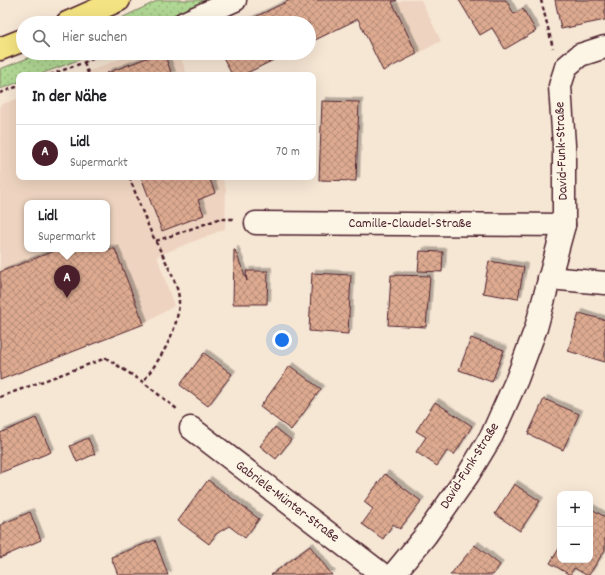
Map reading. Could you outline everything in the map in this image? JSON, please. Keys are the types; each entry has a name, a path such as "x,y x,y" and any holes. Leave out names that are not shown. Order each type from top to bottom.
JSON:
{"main road":[{"path":"83,16 118,0"},
{"path":"0,49 16,43"}],"street":[{"path":"200,16 235,0"},
{"path":"566,67 580,55 605,47"},
{"name":"David-Funk-Straße","path":"393,575 426,535 468,475 492,435 536,328 564,225 564,145 560,86 566,67"},
{"name":"Camille-Claudel-Straße","path":"256,223 564,225"},
{"path":"549,278 605,284"},
{"name":"Gabriele-Münter-Straße","path":"191,428 383,575"}],"path":[{"path":"541,0 553,49 566,67"},
{"path":"58,72 92,60"},
{"path":"84,63 88,72"},
{"path":"0,93 16,87"},
{"path":"130,180 171,274 180,299 175,327 166,350 142,382"},
{"path":"156,240 219,219 248,219 256,223"},
{"path":"0,397 106,358 142,382 181,412 191,428"}],"shaded area":[{"path":"403,0 421,0 441,41 417,54 393,6"},
{"path":"117,60 182,60 186,72 87,72"},
{"path":"16,99 16,180 223,180 226,189 225,229 157,256 174,306 144,324 0,380 0,105"}],"green space":[{"path":"159,0 225,0 196,6 171,16 126,16"},
{"path":"23,60 78,60 46,72 16,72 16,83 0,89 0,69"}],"building":[{"path":"290,0 397,0 392,2 417,54 383,71 358,19 316,40 316,16 257,16"},
{"path":"459,0 506,0 514,14 523,9 536,31 505,49 492,28 480,35"},
{"path":"555,0 605,0 605,20 561,29"},
{"path":"141,60 167,60 171,72 110,72"},
{"path":"224,60 274,60 249,72 230,72"},
{"path":"322,101 359,102 356,181 319,180"},
{"path":"142,180 210,180 215,193 198,200 204,215 162,231"},
{"path":"110,249 115,249 144,324 0,380 0,272 51,252 110,252"},
{"path":"234,250 247,281 246,271 268,271 267,304 233,304"},
{"path":"420,251 443,252 442,272 418,271"},
{"path":"489,261 524,267 518,299 483,293"},
{"path":"312,273 351,275 348,334 309,331"},
{"path":"391,275 430,276 426,327 388,325"},
{"path":"579,313 605,320 605,362 568,351"},
{"path":"471,338 504,350 492,382 459,370"},
{"path":"204,353 232,374 208,406 180,385"},
{"path":"290,366 321,389 291,430 260,407"},
{"path":"544,399 579,414 563,450 528,434"},
{"path":"435,402 472,426 454,455 447,451 437,466 416,452 426,437 416,431"},
{"path":"36,418 51,452 0,473 0,433"},
{"path":"275,427 291,440 276,459 260,446"},
{"path":"88,438 95,454 77,462 70,446"},
{"path":"385,474 421,501 400,529 393,524 383,539 362,524 373,509 364,502"},
{"path":"208,480 259,519 245,538 229,526 216,534 209,544 178,521"},
{"path":"514,484 540,501 520,531 495,514"},
{"path":"593,510 605,517 605,550 589,575 586,575 574,568 570,575 550,563 557,552 557,563 593,563"},
{"path":"30,512 41,540 0,558 0,525"},
{"path":"155,540 168,575 118,575 111,557"},
{"path":"475,545 500,565 493,575 450,575"},
{"path":"310,546 332,575 271,575"}],"place":[{"name":"Lidl","path":"67,298"}]}
